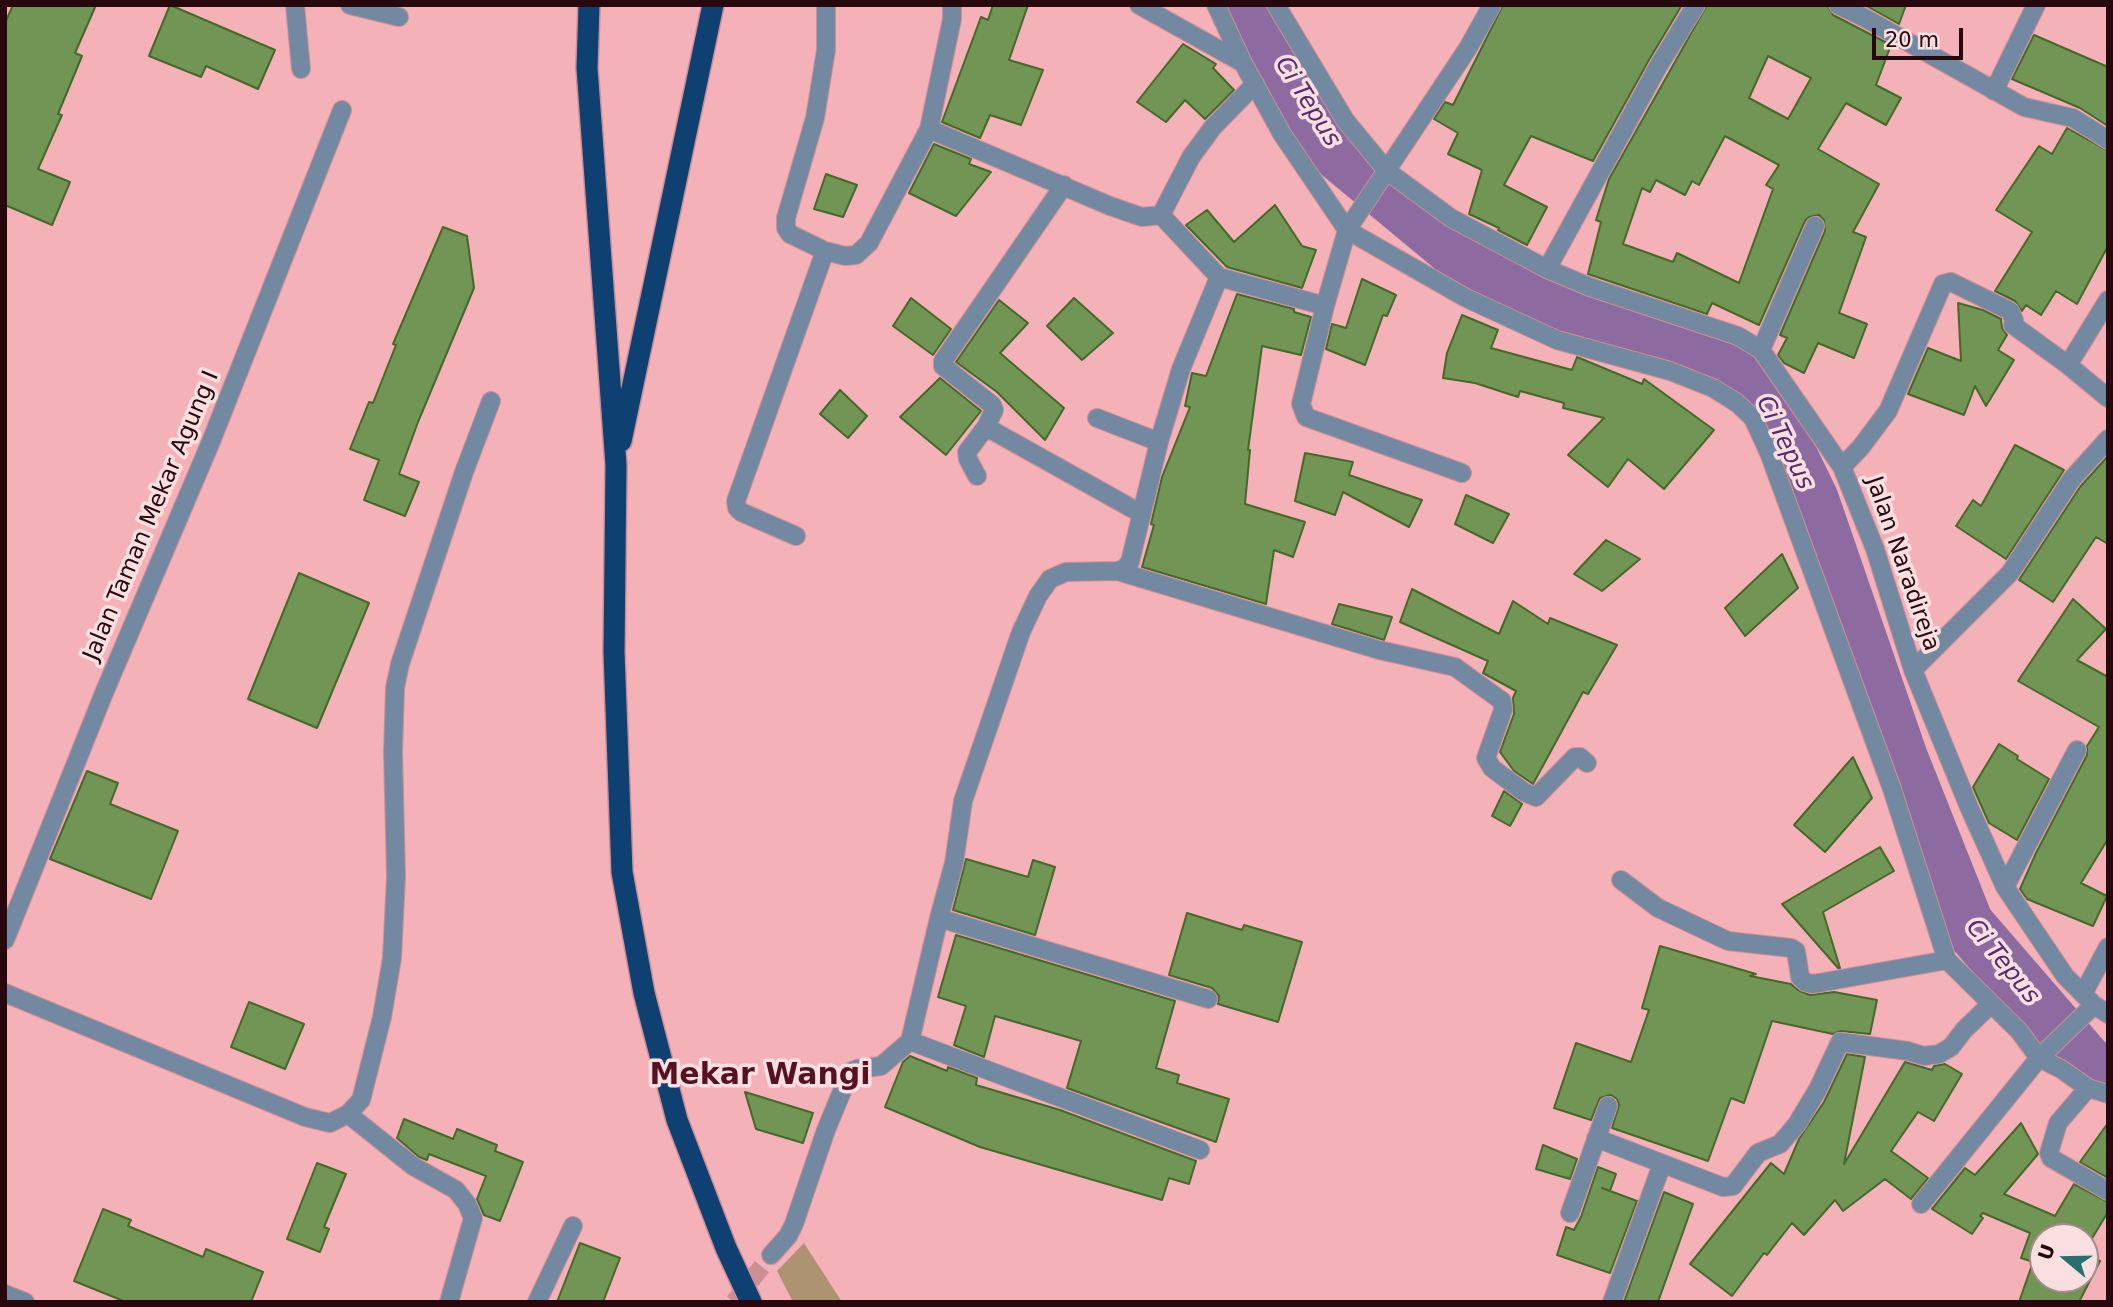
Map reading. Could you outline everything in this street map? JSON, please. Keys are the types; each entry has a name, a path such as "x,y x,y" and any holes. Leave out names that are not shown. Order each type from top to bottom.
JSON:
{"highway":[{"path":"589,5 587,68 616,466 614,652 622,872 644,993 677,1120 726,1248 751,1302"},
{"path":"616,466 713,5"}],"street":[{"path":"295,5 301,69"},
{"path":"350,5 400,17"},
{"path":"826,5 826,50 815,118 786,218 786,228 790,234 825,251 845,256 856,255 869,243 929,129 952,19 952,5"},
{"path":"1139,5 1243,63"},
{"path":"1216,5 1243,63 1282,134 1350,226 1466,299 1558,341 1670,370 1713,388 1737,403 1753,418 1792,514 1892,789 1947,960 2042,1055 2088,1088 2108,1094"},
{"name":"Jalan Naradireja","path":"1276,5 1382,177 1451,218 1547,269 1590,287 1738,336 1761,350 1842,467 1875,549 1913,670 2005,887 2065,976 2095,1004"},
{"path":"1462,473 1306,417 1301,404 1325,306 1350,226 1468,48 1492,5"},
{"path":"1547,269 1659,65 1696,5"},
{"path":"1838,5 2024,107 2073,118 2108,140"},
{"path":"1994,91 2036,5"},
{"path":"1161,215 1191,157 1213,127 1255,84"},
{"name":"Jalan Taman Mekar Agung I","path":"5,940 104,692 210,444 342,110"},
{"path":"929,129 1110,206 1142,217 1161,215"},
{"path":"976,476 967,452 995,410 943,366 943,362 1064,185"},
{"path":"1161,215 1219,277 1325,306"},
{"path":"1761,350 1815,226"},
{"path":"796,536 740,512 736,501 825,251"},
{"path":"771,1255 788,1236 794,1224 849,1072 881,1066 909,1041 954,863 963,801 1021,632 1038,596 1051,579 1066,572 1117,571 1124,569 1130,562 1158,442 1181,369 1219,277"},
{"path":"1842,467 1888,411 1944,284 1951,282 2010,311 2013,325 2108,398"},
{"path":"2068,365 2108,300"},
{"path":"5,993 305,1117 330,1123 348,1114 360,1100 382,1017 392,958 396,876 393,752 395,688 400,664 464,472 491,401"},
{"path":"1097,418 1158,442"},
{"path":"986,426 1142,514"},
{"path":"1913,670 2010,573 2071,481 2108,439"},
{"path":"1117,571 1379,650 1455,667 1502,701 1503,710 1486,758 1492,768 1524,792 1536,797 1575,757 1580,757 1587,763"},
{"path":"2005,887 2077,750"},
{"path":"1621,880 1658,908 1728,941 1791,948 1796,951 1800,977 1813,984 1947,960"},
{"path":"939,918 1208,999"},
{"path":"1921,1204 2042,1055 2095,1004 2108,947"},
{"path":"1596,1138 1723,1187 1733,1186 1758,1153 1780,1144 1797,1124 1818,1089 1840,1042 1924,1055 1939,1054 1951,1047 1992,1004"},
{"path":"909,1041 1200,1150"},
{"path":"2088,1088 2058,1123 2049,1153 2051,1158 2108,1191"},
{"path":"1570,1213 1608,1106"},
{"path":"348,1114 413,1166 456,1190 467,1204 473,1218 449,1302"},
{"path":"1612,1302 1662,1164"},
{"path":"537,1302 573,1226"},
{"path":"5,1294 25,1302"}],"shaded area":[{"path":"804,1243 842,1302 793,1302 777,1271"}],"building":[{"path":"13,5 96,5 75,53 82,56 58,114 62,115 38,169 70,182 52,225 5,205 5,23"},
{"path":"170,5 275,50 258,89 206,66 201,77 149,56"},
{"path":"993,5 1028,5 1009,60 1043,70 1021,125 990,115 980,138 942,122 981,17 988,20"},
{"path":"1503,5 1682,5 1593,161 1531,136 1504,185 1547,207 1527,245 1469,214 1482,170 1448,154 1458,133 1434,119 1445,102 1453,105"},
{"path":"1707,5 1827,5 1833,15 1891,45 1876,85 1901,98 1886,125 1846,103 1818,149 1879,184 1853,232 1866,237 1839,313 1867,324 1854,358 1818,343 1804,373 1784,363 1778,355 1787,338 1780,335 1825,231 1824,220 1819,215 1809,217 1805,221 1759,325 1712,303 1707,314 1588,274 1601,222 1596,220 1609,179","holes":["1768,56 1811,78 1788,119 1749,98","1725,136 1779,165 1766,185 1773,189 1739,283 1677,253 1673,262 1623,244 1642,188 1650,192 1656,180 1685,195 1692,181 1699,185"]},
{"path":"1865,5 1906,5 1899,24"},
{"path":"2034,35 2108,67 2108,126 2080,108 2012,79"},
{"path":"1183,44 1216,64 1213,68 1234,90 1205,119 1185,100 1166,122 1137,102"},
{"path":"2067,128 2108,151 2108,246 2077,304 2056,291 2041,315 2026,305 2022,311 2015,301 1995,291 2032,232 1996,210 2039,146 2052,154"},
{"path":"934,144 971,159 969,164 991,172 956,216 909,193"},
{"path":"826,174 857,185 843,217 814,209"},
{"path":"1275,205 1302,246 1316,250 1302,288 1227,267 1186,225 1207,210 1234,242"},
{"path":"443,227 467,236 474,288 399,474 419,482 405,516 364,500 379,460 350,449 369,402 373,403 396,345 393,344"},
{"path":"1362,279 1396,295 1387,316 1383,315 1365,365 1326,349 1332,324 1346,328"},
{"path":"1237,294 1294,309 1294,312 1311,317 1301,355 1262,346 1248,450 1245,504 1305,522 1293,557 1274,550 1266,604 1142,567 1154,525 1151,524 1162,477 1190,407 1185,406 1192,373 1206,376"},
{"path":"911,298 951,329 933,355 893,326"},
{"path":"1074,298 1113,333 1082,360 1047,326"},
{"path":"999,300 1028,323 1000,353 1064,408 1045,440 997,392 956,362"},
{"path":"1958,303 1983,310 2001,319 2002,328 2007,335 1998,350 2014,360 1986,406 1975,386 1964,415 1908,394 1928,348 1961,361"},
{"path":"1462,315 1498,330 1491,348 1572,370 1577,357 1642,384 1644,379 1714,430 1664,489 1628,459 1608,487 1568,455 1604,418 1563,408 1564,403 1520,391 1518,397 1475,383 1443,378 1447,353"},
{"path":"940,378 981,411 946,455 900,417"},
{"path":"840,390 867,416 848,438 820,414"},
{"path":"2015,445 2064,470 2006,559 1956,526 1973,500 1981,506"},
{"path":"1305,453 1353,462 1349,475 1422,500 1409,527 1343,492 1335,515 1295,501"},
{"path":"2108,456 2108,544 2096,537 2053,602 2019,580 2080,487"},
{"path":"1466,495 1509,514 1493,543 1455,524"},
{"path":"1606,540 1640,559 1602,591 1574,574"},
{"path":"1782,554 1798,588 1745,636 1725,608"},
{"path":"299,573 369,603 317,728 248,699"},
{"path":"1412,589 1499,634 1513,601 1548,624 1550,618 1617,645 1588,694 1583,692 1533,784 1514,771 1500,752 1514,714 1513,698 1516,691 1483,673 1488,661 1400,622"},
{"path":"2073,599 2106,629 2077,660 2108,677 2108,839 2081,883 2107,896 2093,926 2027,899 2020,889 2087,755 2087,746 2099,727 2018,681"},
{"path":"1339,604 1392,617 1384,640 1332,624"},
{"path":"1999,744 2049,779 2017,840 1989,823 1973,787"},
{"path":"1853,757 1872,798 1825,852 1794,825"},
{"path":"87,771 118,783 110,804 178,831 151,899 50,859"},
{"path":"1504,791 1522,804 1510,826 1492,816"},
{"path":"1880,847 1894,871 1823,912 1838,968 1782,904"},
{"path":"966,859 1028,877 1033,860 1055,867 1035,935 953,910"},
{"path":"1187,913 1242,930 1244,925 1302,942 1278,1022 1218,1004 1219,996 1212,988 1169,975"},
{"path":"956,935 1175,1001 1156,1068 1179,1075 1177,1083 1229,1099 1216,1142 1067,1088 1081,1041 995,1016 984,1057 954,1045 966,1006 938,997"},
{"path":"1660,946 1756,974 1750,976 1791,984 1810,995 1834,992 1877,1000 1870,1034 1841,1031 1833,1034 1772,1021 1744,1103 1731,1098 1708,1161 1612,1128 1619,1105 1617,1099 1611,1095 1600,1098 1591,1120 1554,1108 1576,1043 1631,1062 1649,1010 1642,1008"},
{"path":"249,1002 304,1024 285,1069 231,1047"},
{"path":"1847,1054 1865,1057 1844,1164 1905,1062 1932,1070 1934,1066 1945,1064 1962,1074 1934,1121 1918,1112 1891,1151 1928,1178 1911,1199 1885,1179 1843,1211 1835,1200 1804,1235 1792,1223 1767,1255 1764,1253 1732,1296 1690,1264 1771,1163 1784,1174 1799,1139 1824,1102"},
{"path":"910,1056 947,1071 948,1067 977,1078 976,1085 1060,1110 1196,1161 1189,1184 1169,1178 1162,1200 980,1147 885,1107 903,1062"},
{"path":"745,1092 813,1113 803,1143 756,1129"},
{"path":"404,1119 453,1139 457,1129 497,1145 495,1151 523,1162 500,1221 484,1215 477,1199 486,1176 429,1154 427,1160 419,1157 397,1138"},
{"path":"2021,1123 2038,1154 2004,1194 2055,1216 2074,1184 2108,1202 2108,1212 2099,1227 2099,1223 2029,1223 2029,1233 1983,1213 1980,1216 1983,1218 1972,1234 1932,1209 1965,1168 1975,1175"},
{"path":"2108,1123 2108,1178 2080,1162"},
{"path":"1543,1145 1577,1159 1570,1179 1536,1169"},
{"path":"317,1163 346,1174 324,1227 329,1229 320,1252 287,1239"},
{"path":"1598,1167 1616,1174 1610,1191 1637,1201 1610,1273 1557,1255 1566,1227 1574,1230 1581,1217"},
{"path":"1664,1192 1693,1204 1658,1302 1624,1302"},
{"path":"103,1209 131,1220 128,1226 203,1257 206,1249 263,1272 251,1302 126,1302 74,1281"},
{"path":"2029,1236 2029,1261 2021,1258"},
{"path":"580,1243 620,1258 603,1302 557,1302"},
{"path":"2029,1273 2029,1293 2084,1293 2079,1302 2019,1302"}],"waterway":[{"name":"Ci Tepus","path":"1250,5 1328,145 1487,277 1747,376 1754,381 1812,500 1901,758 1967,924 2089,1065 2108,1071"}],"tunnel":[{"path":"734,1302 771,1255"}],"district":[{"name":"Mekar Wangi","path":"760,1076"}]}
